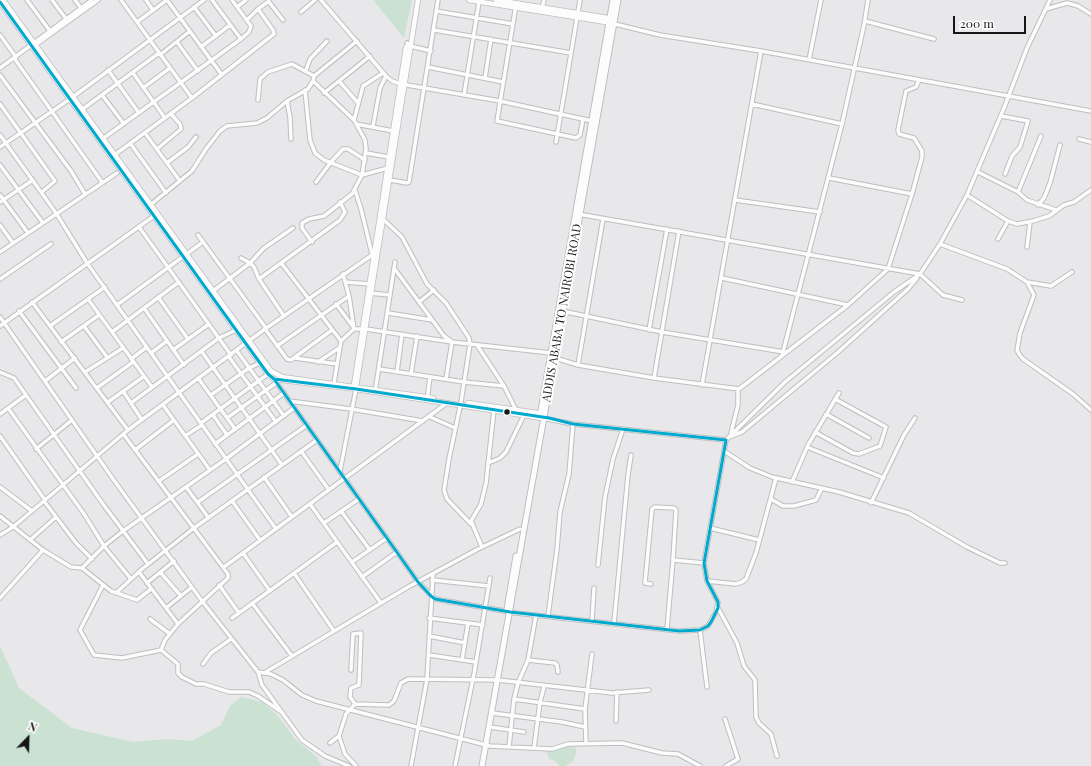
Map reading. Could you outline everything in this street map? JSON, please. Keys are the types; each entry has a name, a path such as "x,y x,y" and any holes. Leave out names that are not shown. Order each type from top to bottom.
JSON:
{"highway":[{"name":"ADDIS ABABA TO NAIROBI ROAD","path":"508,612 520,529 541,416 555,358 561,311 612,21 614,0"},
{"name":"ADDIS ABABA TO NAIROBI ROAD","path":"578,214 592,121 612,21 618,0"},
{"name":"ADDIS ABABA TO NAIROBI ROAD","path":"482,766 551,353 561,311"},
{"name":"ADDIS ABABA TO NAIROBI ROAD","path":"485,744 490,727 496,680"}],"main road":[{"path":"3,0 6,7 33,45 150,205 236,330 248,342 260,364 275,381 376,391 524,415 541,416"},
{"path":"355,389 370,293 384,220 415,0"},
{"path":"408,44 418,0"},
{"path":"469,0 516,5 612,21"},
{"path":"496,0 516,5"},
{"path":"0,2 6,7"},
{"path":"370,293 374,253 393,131 403,84"},
{"path":"150,205 154,216 214,291 248,342 271,372 277,376 334,383 355,389"},
{"path":"427,399 461,404"},
{"path":"494,409 516,410 541,416"}],"street":[{"path":"26,0 50,31"},
{"path":"52,0 67,20"},
{"path":"75,0 81,8"},
{"path":"0,67 33,45 92,0"},
{"path":"33,45 50,31 98,0"},
{"path":"120,0 192,98"},
{"path":"146,0 153,10"},
{"path":"137,22 167,0 222,75"},
{"path":"0,147 72,97 204,0"},
{"path":"212,0 241,39"},
{"path":"102,140 247,35 251,29 247,20 232,0"},
{"path":"237,7 246,0"},
{"path":"301,12 315,0"},
{"path":"321,0 385,74 403,84 500,101 592,121"},
{"path":"390,180 407,183 409,182 438,0"},
{"path":"542,9 544,0"},
{"path":"556,142 559,114 580,0"},
{"path":"809,60 821,0"},
{"path":"783,354 810,254 842,124 865,21 868,0"},
{"path":"541,416 572,424 623,429 728,437 742,432 843,348 908,289 919,275 940,244 978,172 1017,72 1050,0"},
{"path":"247,20 269,1 283,20"},
{"path":"464,95 474,36 476,1"},
{"path":"1046,9 1067,3 1078,6 1091,14"},
{"path":"516,5 496,119 498,122 578,138 583,119"},
{"path":"194,7 216,36"},
{"path":"113,155 171,114 274,34 273,30 258,9"},
{"path":"436,11 513,24"},
{"path":"612,21 660,35 761,51 1009,95 1090,111 1091,106"},
{"path":"865,21 934,39"},
{"path":"201,47 230,25"},
{"path":"434,30 571,53"},
{"path":"81,111 190,31"},
{"path":"0,35 102,182"},
{"path":"485,78 492,39"},
{"path":"306,70 310,58 327,41"},
{"path":"150,205 192,171 220,131 227,126 262,120 274,113 287,101 305,90 313,81 314,76 357,41"},
{"path":"177,42 198,71"},
{"path":"408,44 431,51"},
{"path":"702,385 729,241 761,51"},
{"path":"324,93 370,56"},
{"path":"258,100 260,79 268,72 292,64 306,70 314,76"},
{"path":"428,67 503,82"},
{"path":"143,88 170,68"},
{"path":"108,70 139,113"},
{"path":"133,73 165,118"},
{"path":"354,120 363,86 385,74"},
{"path":"373,126 380,88 385,74"},
{"path":"0,75 71,171 84,194"},
{"path":"334,383 341,341 354,329 364,329 452,342 551,353 555,358 578,365 654,378 738,389 848,304 888,269 922,157 922,151 914,138 899,134 898,130 906,91 916,87 919,80"},
{"path":"312,242 302,228 302,223 309,219 324,216 354,190 362,175 366,153 365,140 354,120 313,81"},
{"path":"339,81 358,103"},
{"path":"305,90 312,149 320,158 362,175 388,168"},
{"path":"102,95 124,124"},
{"path":"287,101 290,117 291,139"},
{"path":"0,104 22,132 55,181 42,192"},
{"path":"752,104 842,124"},
{"path":"156,149 181,129 180,124 171,114"},
{"path":"1001,116 1028,121 1020,147 1012,156 1005,174"},
{"path":"356,124 393,131"},
{"path":"145,133 180,181"},
{"path":"0,135 42,192 87,263 276,529"},
{"path":"1018,192 1041,136"},
{"path":"167,163 188,147 196,137"},
{"path":"1079,139 1091,142"},
{"path":"130,143 166,193"},
{"path":"1038,205 1047,190 1060,145"},
{"path":"316,182 331,162 346,148 365,160"},
{"path":"366,153 390,157"},
{"path":"0,165 43,223"},
{"path":"978,172 1018,192 1024,198 1038,205 1056,210"},
{"path":"0,252 117,173"},
{"path":"829,178 912,194"},
{"path":"0,202 33,180"},
{"path":"0,535 13,527 45,501 128,430 265,329 374,253 354,190"},
{"path":"967,195 1008,221 1017,224 1030,222 1049,216 1056,210 1074,202 1091,190"},
{"path":"0,195 28,233"},
{"path":"736,200 820,212"},
{"path":"259,280 332,228 345,212 344,207 340,202"},
{"path":"578,214 810,254 919,275 943,295 962,300"},
{"path":"0,326 154,216"},
{"path":"578,365 603,219"},
{"path":"384,220 402,237 427,284 446,303 466,331 470,344 461,404 449,459 445,496 471,524 482,548"},
{"path":"998,239 1008,221"},
{"path":"1027,247 1030,222"},
{"path":"0,225 13,243"},
{"path":"139,227 219,338 241,373 276,422"},
{"path":"214,291 250,263 264,248 292,228"},
{"path":"649,330 667,229"},
{"path":"654,378 679,231"},
{"path":"198,235 287,359 291,360 295,358 332,330"},
{"path":"117,305 203,242"},
{"path":"0,279 51,244"},
{"path":"940,244 1006,269 1027,282 1052,286 1072,272"},
{"path":"242,258 250,263 259,280 284,316"},
{"path":"376,391 395,262"},
{"path":"282,264 341,341"},
{"path":"394,268 444,336 452,342"},
{"path":"343,274 349,296 354,329"},
{"path":"728,437 785,382 894,292 919,275"},
{"path":"722,278 848,304"},
{"path":"112,332 179,282"},
{"path":"345,282 370,284"},
{"path":"1027,282 1034,295 1020,333 1017,350 1019,354 1091,410"},
{"path":"50,326 105,287"},
{"path":"419,302 434,290"},
{"path":"370,293 390,295"},
{"path":"277,346 349,296"},
{"path":"158,297 188,339"},
{"path":"88,299 143,377 152,387"},
{"path":"32,302 128,430"},
{"path":"336,304 354,329"},
{"path":"144,308 184,365"},
{"path":"561,311 649,330 783,354"},
{"path":"19,312 76,388"},
{"path":"388,313 432,320"},
{"path":"62,342 99,315"},
{"path":"0,317 99,456 141,518 202,601 258,672 262,685 280,711 306,744 325,756 349,766"},
{"path":"173,350 209,324"},
{"path":"84,326 107,357"},
{"path":"131,404 219,338 236,330"},
{"path":"397,372 402,334"},
{"path":"411,374 417,336"},
{"path":"151,353 167,341"},
{"path":"446,379 452,342"},
{"path":"477,345 504,386 516,410"},
{"path":"97,388 147,347"},
{"path":"85,372 123,348"},
{"path":"318,362 340,348"},
{"path":"237,351 284,416"},
{"path":"202,352 282,465"},
{"path":"45,381 75,358"},
{"path":"295,358 337,364"},
{"path":"211,395 241,373 260,364"},
{"path":"379,369 464,382 504,386"},
{"path":"0,372 14,378 148,564"},
{"path":"185,436 268,374"},
{"path":"108,402 143,377"},
{"path":"427,399 430,377"},
{"path":"198,378 235,429"},
{"path":"227,418 266,390 275,381 418,582 430,596 435,599 508,612 691,631 700,630 708,626 718,608"},
{"path":"340,471 355,389"},
{"path":"738,389 738,405 724,451 704,563 707,581 718,599 718,608 737,643 744,666 755,680 756,717 759,724 771,734 777,756"},
{"path":"123,391 142,420"},
{"path":"215,444 284,393"},
{"path":"792,482 807,447 839,393"},
{"path":"0,414 26,396"},
{"path":"815,432 853,453 859,454 880,446 886,427 835,399"},
{"path":"289,402 351,409 423,421"},
{"path":"224,567 430,417 447,403"},
{"path":"163,405 210,470"},
{"path":"8,408 84,514 104,546 131,579"},
{"path":"82,568 104,546 123,531 226,459 294,408"},
{"path":"471,524 472,518 482,500 494,409"},
{"path":"213,414 227,435"},
{"path":"826,414 869,438"},
{"path":"488,463 500,458 506,452 524,415"},
{"path":"430,417 456,428"},
{"path":"871,503 904,436 915,418"},
{"path":"36,449 72,420"},
{"path":"135,450 174,420"},
{"path":"548,616 558,549 560,512 569,474 572,424"},
{"path":"198,502 307,425"},
{"path":"598,564 605,497 613,459 623,429"},
{"path":"124,435 224,567 229,576 178,624 165,640 162,650"},
{"path":"0,436 56,517 78,545 92,559"},
{"path":"116,593 148,564 208,517 317,440"},
{"path":"807,447 884,478"},
{"path":"301,451 329,490"},
{"path":"724,451 750,468 776,478 822,488 909,513 967,547 1000,563 1005,563"},
{"path":"159,481 198,454"},
{"path":"614,623 615,596 632,454"},
{"path":"264,477 292,517"},
{"path":"707,581 730,584 742,582 751,567 776,478"},
{"path":"186,486 208,517"},
{"path":"0,487 32,511"},
{"path":"771,499 790,507 805,504 816,500 822,488"},
{"path":"324,523 359,499"},
{"path":"232,501 260,540"},
{"path":"310,504 381,603"},
{"path":"651,584 645,583 646,557 653,507 675,509 673,560 667,629"},
{"path":"341,511 370,550"},
{"path":"0,516 43,550 71,567 82,568 103,585 116,593 137,600 151,589"},
{"path":"30,540 56,517"},
{"path":"710,528 759,540"},
{"path":"264,673 418,582 520,529"},
{"path":"352,562 387,538"},
{"path":"232,618 337,542"},
{"path":"0,598 43,550"},
{"path":"362,577 397,552"},
{"path":"243,553 270,591"},
{"path":"673,560 704,563"},
{"path":"147,583 174,561"},
{"path":"139,572 178,624"},
{"path":"160,572 181,596"},
{"path":"294,573 334,631"},
{"path":"411,766 427,679 430,596 433,574"},
{"path":"455,766 483,625 490,578"},
{"path":"432,580 489,586"},
{"path":"103,585 80,630 92,652 96,656 119,658 162,650"},
{"path":"219,585 239,613"},
{"path":"166,608 192,587"},
{"path":"592,621 594,588"},
{"path":"252,603 292,656"},
{"path":"509,747 514,700 518,682 528,660 536,615"},
{"path":"429,618 483,625"},
{"path":"150,619 158,623 170,634"},
{"path":"462,660 468,623"},
{"path":"700,630 707,687"},
{"path":"352,670 353,634 361,633 359,686 351,688 350,697 354,704"},
{"path":"429,636 465,643"},
{"path":"203,664 211,653 232,639"},
{"path":"162,650 178,664 178,673 182,677 196,684 204,684 229,692 254,694 280,711"},
{"path":"586,743 585,709 592,654"},
{"path":"429,655 476,662"},
{"path":"528,660 541,660 555,663 557,665 558,672"},
{"path":"258,672 283,680 302,695 316,701 485,744 509,747 552,749 568,744 622,743 662,753 678,754 700,766"},
{"path":"330,743 339,736 349,709 354,704 389,705 394,701 401,683 405,680 496,680 544,687 617,692 649,690"},
{"path":"534,748 540,702 544,687"},
{"path":"616,721 617,692"},
{"path":"514,700 540,702 585,709"},
{"path":"492,713 562,722 585,727"},
{"path":"725,719 738,759 726,766"},
{"path":"490,727 524,732"},
{"path":"339,736 345,754 356,766"}],"green space":[{"path":"412,0 404,38 374,1"},
{"path":"0,646 19,688 72,728 133,742 167,739 192,741 221,725 230,706 241,697 262,702 278,716 296,740 316,756 322,766 0,766"},
{"path":"566,746 576,748 573,761 565,766 560,766 553,759 550,760 546,751 554,751"}],"transit line":[{"path":"0,2 236,330 268,374 274,379 418,582 431,596 435,599 510,612 679,631 700,630 708,626 711,622 718,608 718,602 707,581 704,563 726,440 573,424 549,418 356,389 274,379"}]}
